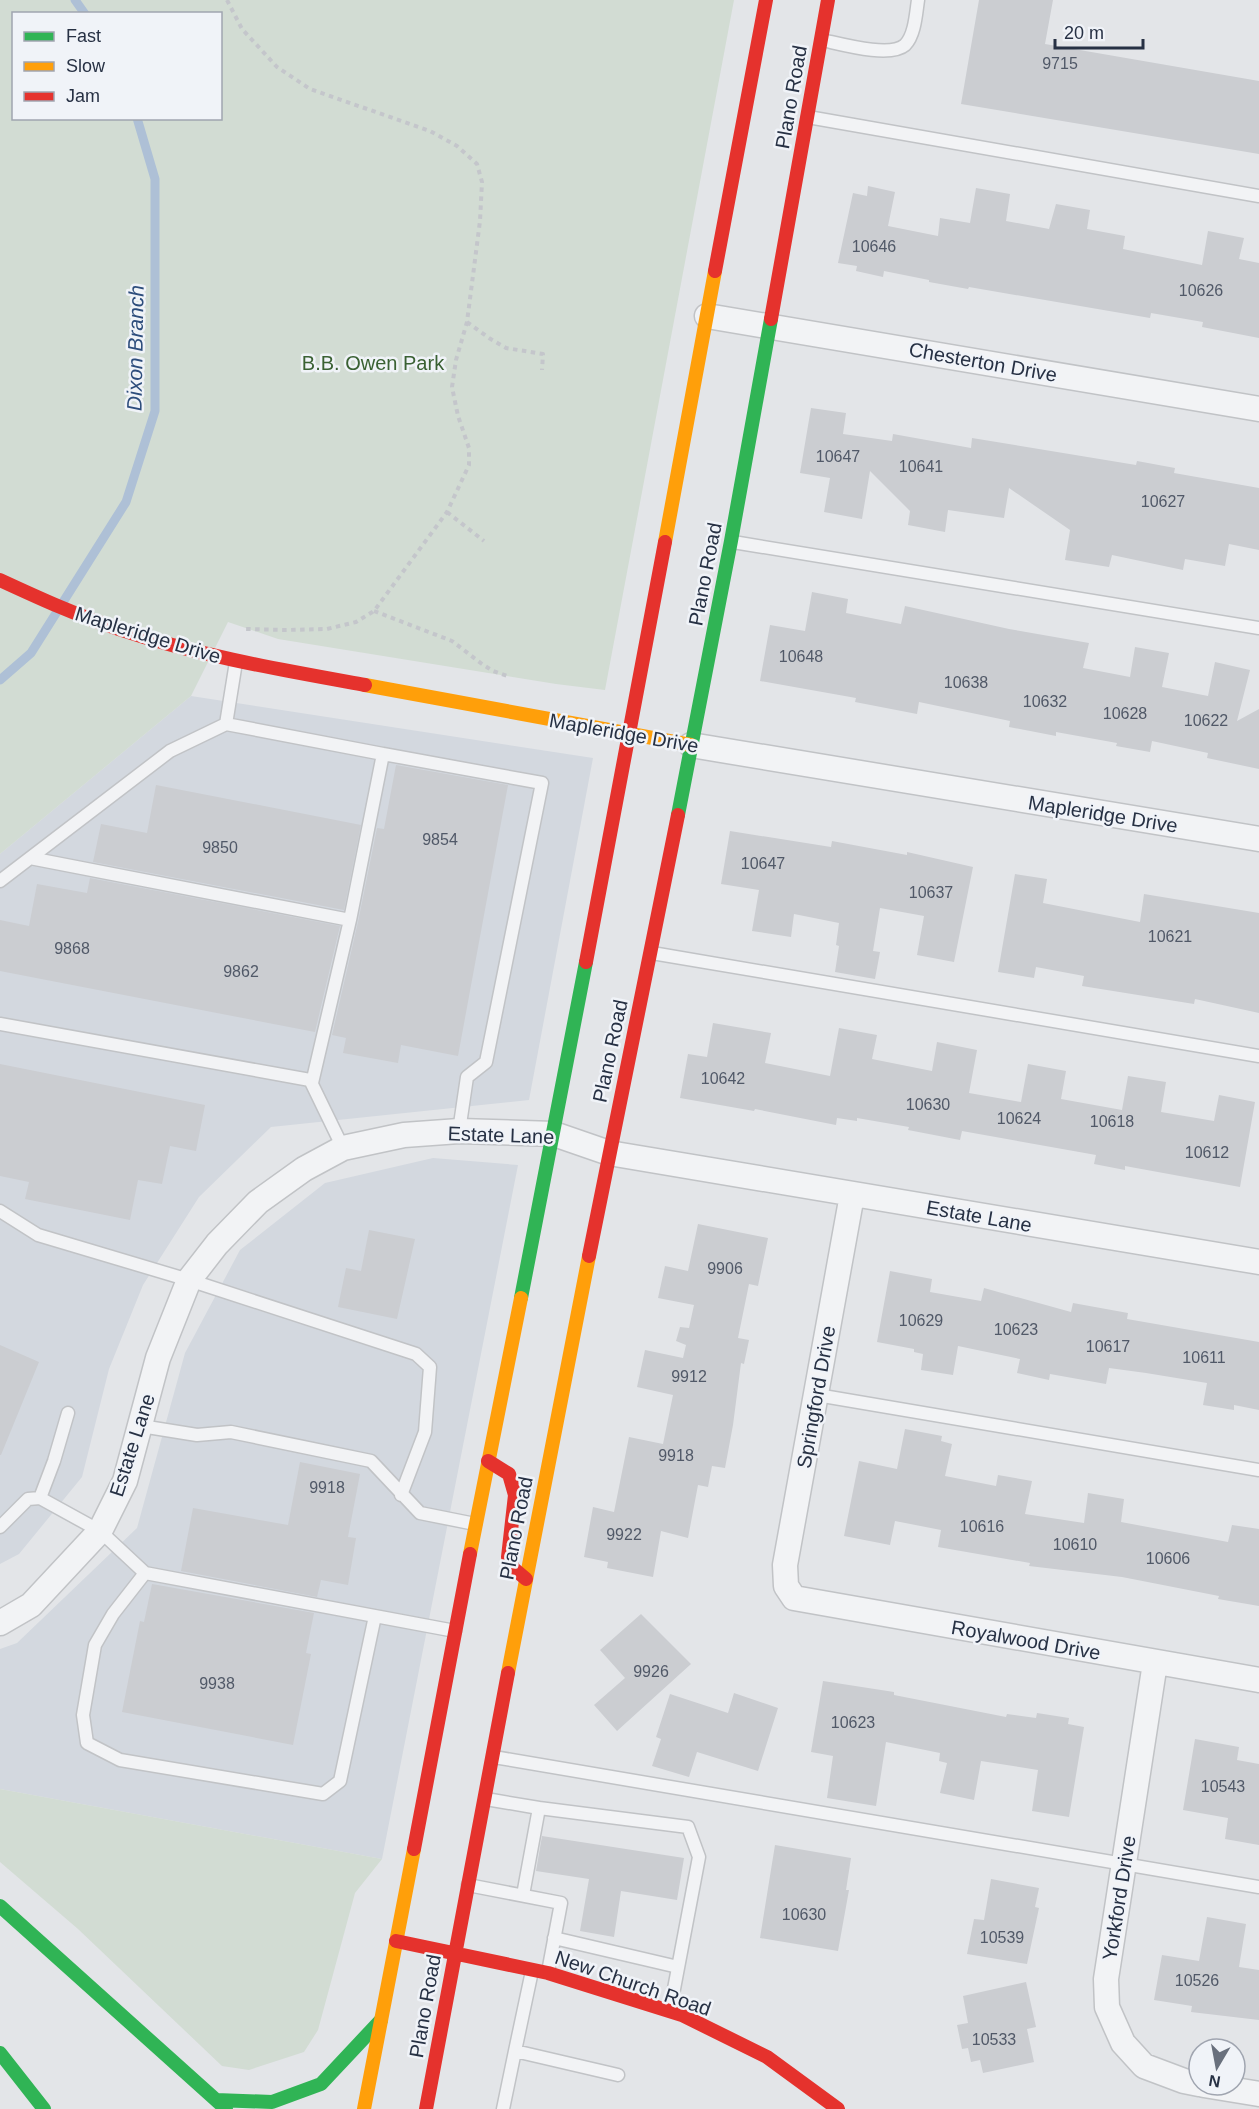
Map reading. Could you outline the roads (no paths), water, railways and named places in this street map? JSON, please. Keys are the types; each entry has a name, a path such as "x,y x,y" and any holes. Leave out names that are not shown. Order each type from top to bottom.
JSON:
{"main road":[{"name":"Plano Road","path":"364,2109 488,1461 554,1134 766,0"},
{"name":"Plano Road","path":"426,2109 483,1799 731,541 828,0"},
{"name":"Mapleridge Drive","path":"0,580 80,615 186,650 691,745"},
{"path":"488,1461 509,1474 515,1495 508,1557 513,1568 526,1579"},
{"path":"0,1906 221,2104 272,2102 321,2084 381,2020"},
{"name":"New Church Road","path":"396,1941 548,1973 682,2015 767,2057 838,2109"},
{"path":"0,2053 44,2109"},
{"path":"0,2077 39,2109"}],"street":[{"name":"Chesterton Drive","path":"707,316 1259,409"},
{"name":"Mapleridge Drive","path":"691,745 1259,840"},
{"name":"Estate Lane","path":"0,1623 31,1605 100,1531 125,1481 158,1358 189,1280 217,1244 258,1202 304,1168 343,1148 404,1134 459,1131 554,1134 609,1153 1259,1262"},
{"name":"Springford Drive","path":"794,1598 786,1586 785,1565 852,1195"},
{"name":"Royalwood Drive","path":"794,1598 1259,1680"},
{"name":"Yorkford Drive","path":"1155,1663 1106,1979 1107,2007 1123,2043 1144,2066 1187,2082"}],"lane":[{"path":"821,40 890,51 905,45 913,30 918,0"},
{"path":"808,117 1259,196"},
{"path":"731,541 1259,628"},
{"path":"226,724 236,661"},
{"path":"0,881 170,751 226,724 542,783 486,1062 467,1077 459,1131"},
{"path":"312,1083 350,920 383,754"},
{"path":"30,858 350,920"},
{"path":"651,953 1259,1056"},
{"path":"0,1024 310,1080 343,1148"},
{"path":"0,1211 38,1235 189,1280 416,1354 430,1367 425,1432 400,1495"},
{"path":"817,1395 1259,1470"},
{"path":"40,1498 68,1413"},
{"path":"141,1426 197,1435 231,1432 371,1461 400,1495 420,1513 476,1525"},
{"path":"0,1527 28,1499 40,1498 100,1531 145,1573 456,1631"},
{"path":"145,1573 113,1614 95,1645 83,1715 87,1743 120,1760 323,1794 340,1781 375,1616"},
{"path":"492,1756 1259,1887"},
{"path":"483,1799 688,1827 699,1857 669,2011"},
{"path":"523,1895 539,1808"},
{"path":"467,1885 561,1903 548,1973"},
{"path":"554,1938 678,1966"},
{"path":"503,2109 532,1970"},
{"path":"515,2051 618,2075"}],"waterway":[{"name":"Dixon Branch","path":"75,0 84,12"},
{"name":"Dixon Branch","path":"0,680 31,653 126,502 155,411 155,179 138,120"}],"park label":[{"name":"B.B. Owen Park","path":"373,363"}]}
